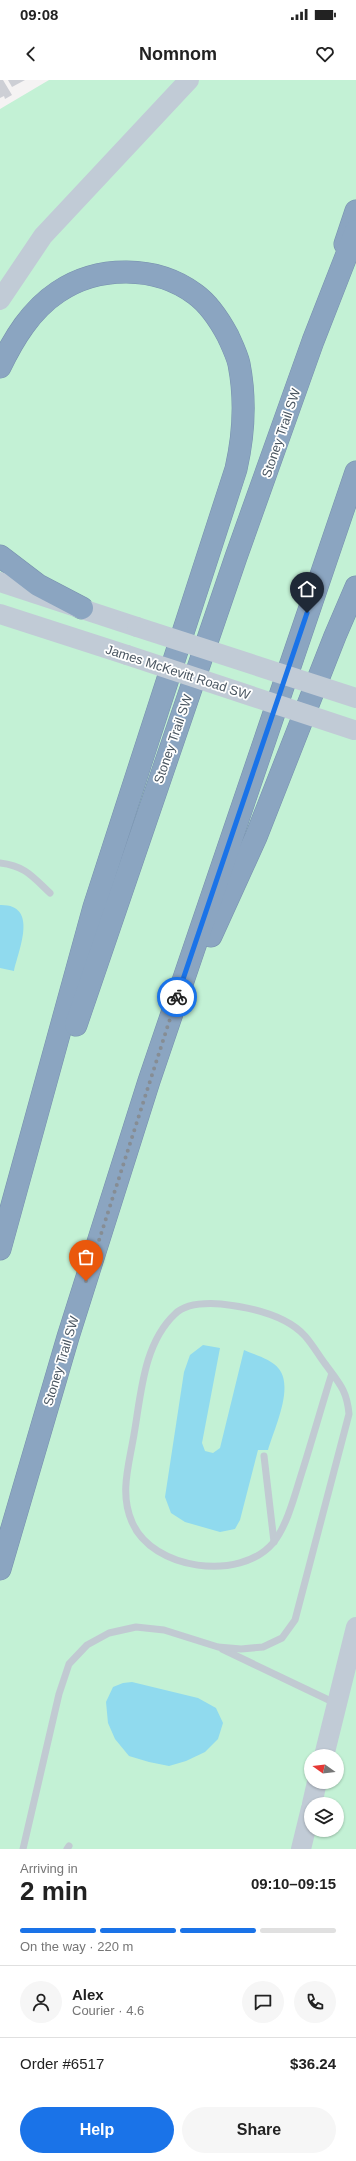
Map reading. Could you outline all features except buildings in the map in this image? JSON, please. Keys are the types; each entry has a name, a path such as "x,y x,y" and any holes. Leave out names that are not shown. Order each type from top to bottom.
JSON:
{"highway":[{"path":"313,341 356,211"},
{"name":"Stoney Trail SW","path":"0,1250 140,836 313,341 356,231"},
{"path":"0,367 23,327 39,307 59,291 83,279 105,274 128,271 157,276 178,284 195,294 209,306 225,330 239,364 244,416 243,434 236,469 94,907 0,1250"},
{"name":"Stoney Trail SW","path":"0,1569 68,1337 149,1081 356,472"},
{"path":"0,556 38,585 82,608"},
{"path":"149,1081 256,837 334,636 356,587"}],"main road":[{"path":"0,300 44,236 189,80"},
{"path":"0,582 356,698"},
{"name":"James McKevitt Road SW","path":"0,614 355,730"},
{"path":"326,1749 356,1627"},
{"path":"301,1849 304,1837"}],"lane":[{"path":"0,863 16,865 50,893"},
{"path":"218,1647 240,1649 263,1647 282,1638 295,1620 350,1414 348,1396 332,1373 304,1335 282,1320 259,1311 234,1305 204,1302 177,1312 157,1334 147,1366 124,1491 132,1523 145,1542 173,1558 199,1565 227,1566 254,1558 274,1542 291,1510 332,1373"},
{"path":"264,1456 274,1542"},
{"path":"23,1849 59,1694 69,1664 87,1645 109,1633 136,1627 164,1630 218,1647 337,1704"}],"green space":[{"path":"49,80 356,80 356,1849 0,1849 0,109"}],"water":[{"path":"0,905 12,907 19,912 23,920 24,929 14,971 0,968"},
{"path":"203,1345 220,1348 202,1443 205,1451 213,1453 220,1448 244,1350 267,1360 276,1366 283,1377 284,1387 284,1397 281,1409 268,1450 258,1450 240,1520 235,1529 220,1532 185,1522 171,1513 165,1497 184,1372 190,1355"},
{"path":"132,1682 198,1698 216,1708 223,1723 218,1739 205,1752 186,1761 169,1766 129,1756 115,1739 108,1723 106,1702 113,1687 123,1683"}],"way so far":[{"path":"86,1281 177,997"}],"route":[{"path":"177,997 307,613"}]}
